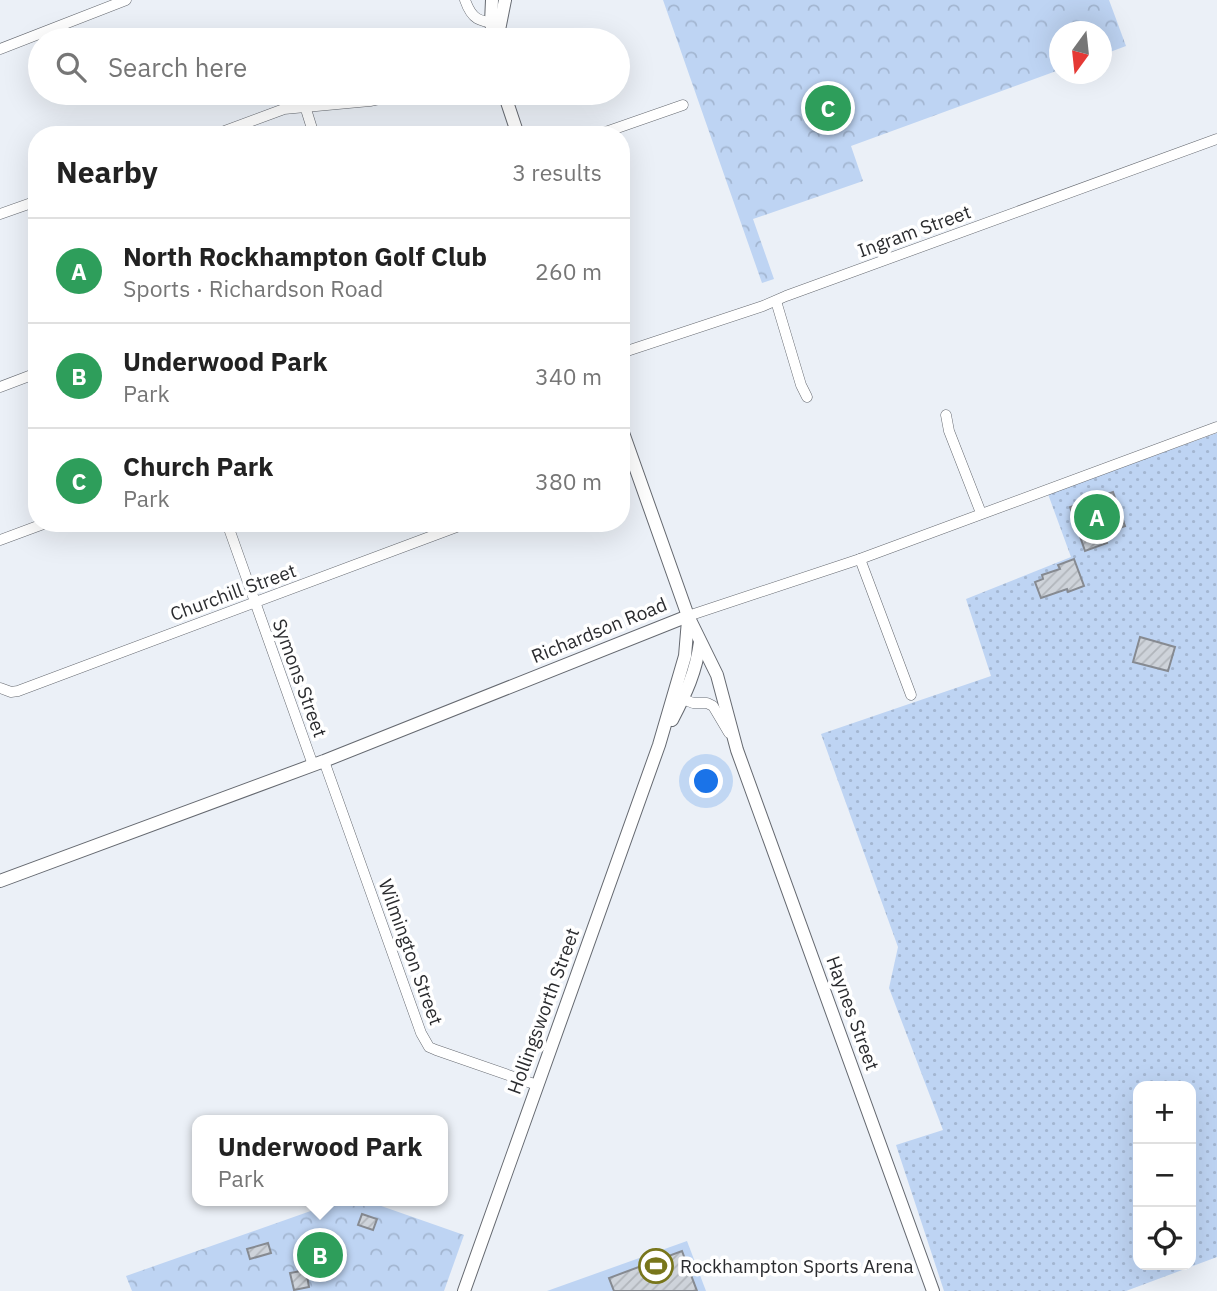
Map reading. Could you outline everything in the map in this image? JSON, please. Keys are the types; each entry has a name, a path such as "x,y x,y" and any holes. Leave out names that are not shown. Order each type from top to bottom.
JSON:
{"street":[{"path":"54,28 126,0"},
{"path":"465,0 473,16 495,23"},
{"path":"492,0 495,28"},
{"path":"495,23 505,0"},
{"path":"0,49 28,38"},
{"path":"238,126 284,109 318,105"},
{"path":"508,105 515,126"},
{"path":"623,126 684,105"},
{"path":"305,106 311,126"},
{"name":"Ingram Street","path":"630,351 776,301 1217,139"},
{"path":"0,214 28,204"},
{"path":"776,301 807,397"},
{"path":"0,387 28,376"},
{"path":"946,415 949,431 981,513"},
{"name":"Richardson Road","path":"0,881 318,763 688,616 860,559 1217,427"},
{"name":"Haynes Street","path":"630,462 688,616 717,675 737,750 933,1291"},
{"path":"0,540 28,530"},
{"name":"Symons Street","path":"230,532 318,763"},
{"name":"Churchill Street","path":"0,688 11,692 30,686 443,532"},
{"path":"860,559 911,695"},
{"name":"Hollingsworth Street","path":"678,697 688,616"},
{"name":"Hollingsworth Street","path":"464,1291 659,745 678,697 697,664 700,642"},
{"name":"Haynes Street","path":"678,697 713,706 737,750"},
{"name":"Wilmington Street","path":"318,763 421,1033 429,1047 537,1085"}],"green space":[{"path":"663,0 1109,0 1126,46 1112,51 1112,21 1049,21 1049,74 851,146 863,181 753,219 774,279 762,283"},
{"path":"1217,433 1217,1257 1196,1265 1196,1081 1133,1081 1133,1270 1182,1270 1126,1291 944,1291 896,1145 943,1130 889,988 898,947 821,734 991,676 966,599 1071,557 1048,494"},
{"path":"325,1206 381,1206 464,1235 444,1291 132,1291 126,1276"},
{"name":"Rockhampton Sports Arena","path":"687,1241 706,1291 547,1291"}],"building":[{"path":"1113,492 1125,526 1104,533 1107,543 1085,551 1070,507"},
{"path":"1074,559 1084,586 1041,598 1035,582 1043,579 1042,575 1060,569 1058,565"},
{"path":"1140,637 1175,647 1168,671 1133,662"},
{"path":"362,1214 377,1219 373,1230 358,1225"},
{"path":"268,1243 271,1253 250,1259 247,1249"},
{"path":"682,1251 697,1291 614,1291 609,1278"},
{"path":"306,1270 309,1287 294,1290 290,1273"}],"place":[{"name":"Church Park","path":"828,108"},
{"name":"North Rockhampton Golf Club","path":"1097,517"},
{"name":"Underwood Park","path":"320,1255"},
{"name":"Rockhampton Sports Arena","path":"656,1266"}]}
